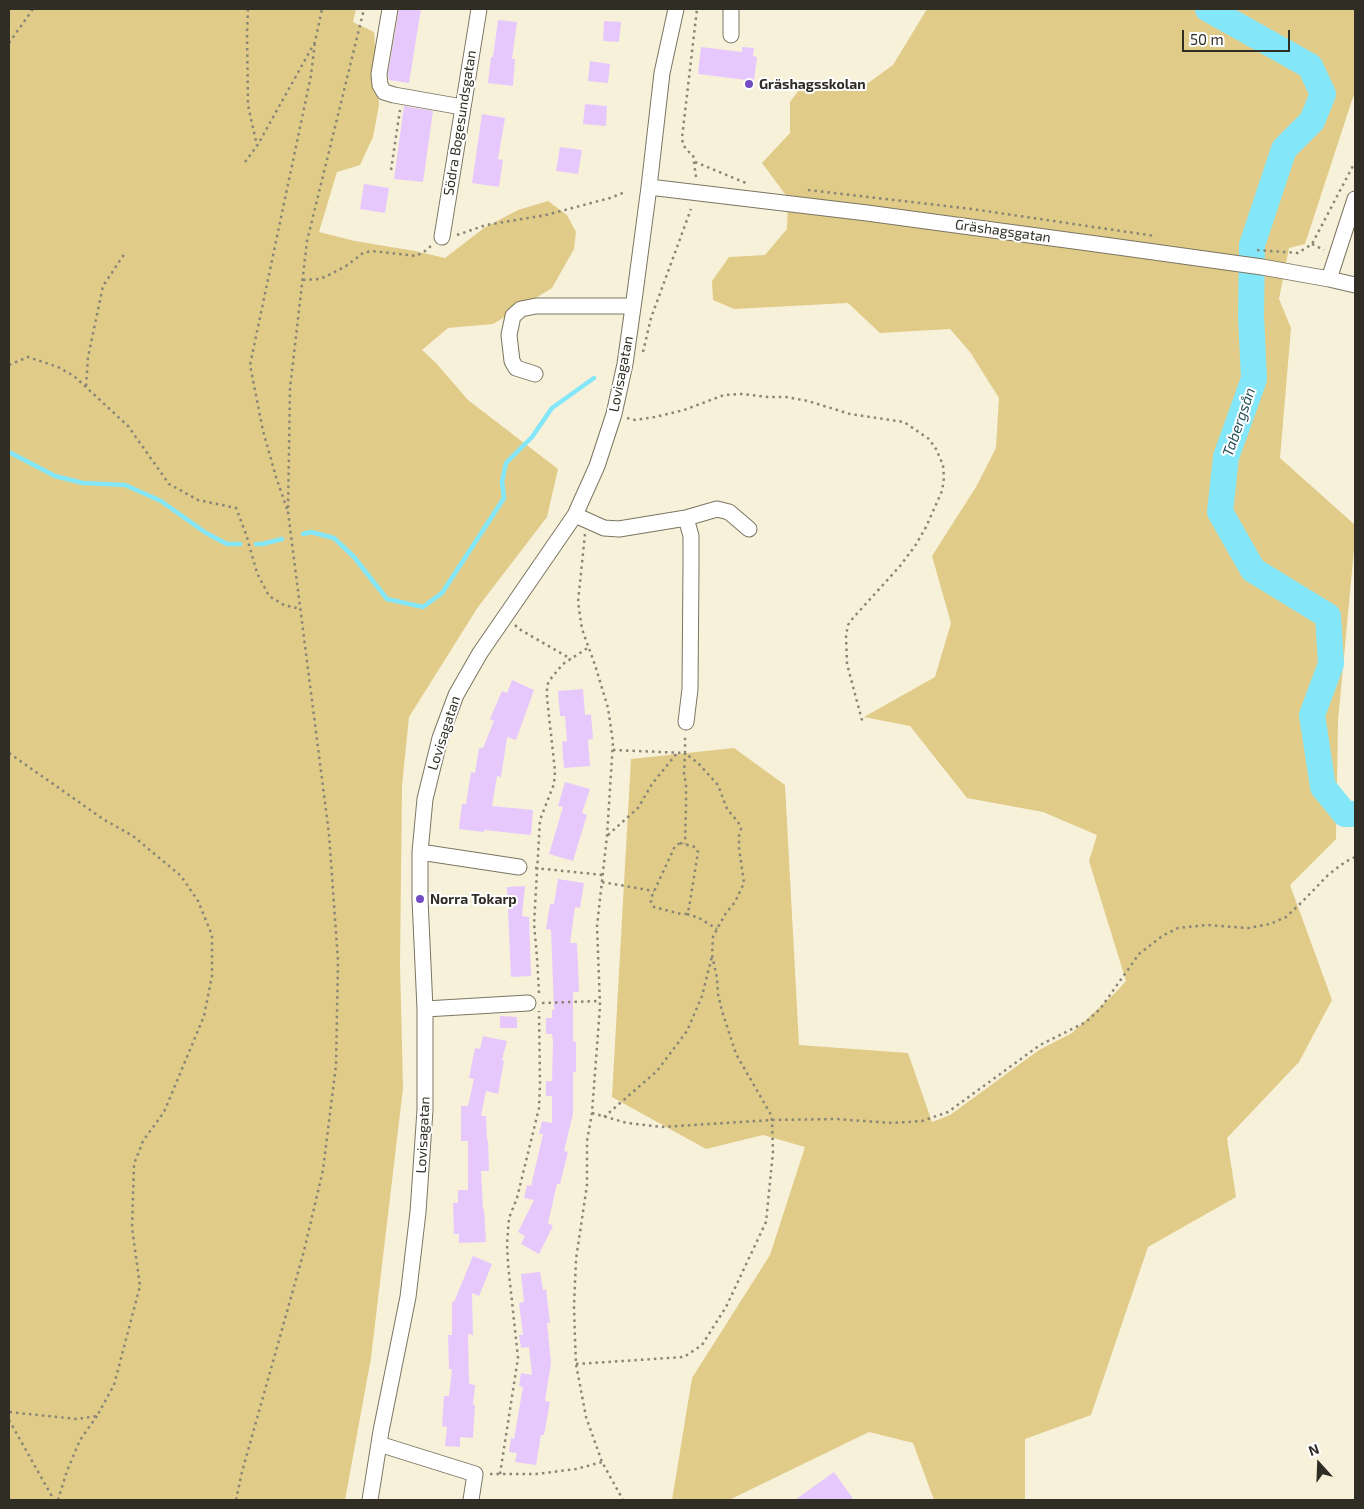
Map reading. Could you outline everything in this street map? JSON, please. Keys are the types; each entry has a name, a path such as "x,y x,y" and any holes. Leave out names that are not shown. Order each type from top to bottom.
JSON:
{"street":[{"path":"390,9 379,74 380,85 384,92 462,107"},
{"name":"Södra Bogesundsgatan","path":"442,237 478,9"},
{"name":"Lovisagatan","path":"370,1500 408,1297 418,1212 425,1110 425,1009 420,852 425,799 440,738 456,695 469,670 504,616 582,518 614,414 625,364 662,73 676,9"},
{"path":"731,9 731,35"},
{"name":"Gräshagsgatan","path":"649,187 867,213 1262,266 1329,278 1355,285"},
{"path":"1329,278 1355,199"},
{"path":"535,374 516,368 512,361 509,335 512,316 521,309 536,306 633,306"},
{"path":"582,518 604,528 619,529 686,518 717,509 729,512 749,529"},
{"path":"686,518 691,536 690,689 686,722"},
{"path":"420,852 519,867"},
{"path":"425,1009 534,1003"},
{"path":"379,1444 475,1474 471,1500"}],"path":[{"path":"9,43 33,9"},
{"path":"248,9 248,105 257,146"},
{"path":"288,512 263,431 250,365 311,76 322,9"},
{"path":"236,1500 244,1462 304,1252 323,1170 336,1065 338,961 329,834 288,512 290,388 307,241 364,9"},
{"path":"696,177 693,156 683,145 682,138 697,9"},
{"path":"245,162 257,146 316,42"},
{"path":"391,170 402,96"},
{"path":"695,162 748,184"},
{"path":"1262,251 1298,253 1312,244 1355,162"},
{"path":"807,190 972,209 1164,237"},
{"path":"303,280 320,278 331,274 346,266 363,253 372,251 416,256 442,237 462,234 486,225 546,214 610,198 625,192"},
{"path":"86,386 88,357 103,286 125,253"},
{"path":"9,365 28,358 58,367 74,376 128,426 169,484 198,500 236,508 246,534 257,573 269,596 284,605 301,609"},
{"path":"614,414 635,420 655,417 684,410 724,395 742,394 786,397 808,401 850,414 904,422 929,439 943,465 942,491 936,506 915,546 848,625 846,635 847,664 863,724"},
{"path":"582,518 586,532 578,602 582,629 608,708 613,750 607,836 597,926 600,1000 592,1113 588,1140 587,1185 576,1269 574,1306 576,1364 586,1417 602,1462 623,1500"},
{"path":"504,616 512,621 518,629 571,659"},
{"path":"500,1474 518,1358 508,1264 509,1218 517,1198 539,1108 540,1083 534,1003 537,957 534,924 540,820 554,784 555,771 546,685 563,664 589,647"},
{"path":"685,844 686,784 684,774 686,722"},
{"path":"604,1117 657,1071 687,1031 702,996 712,955 713,937 726,912 735,902 744,883 739,848 741,828 727,809 718,785 698,762 685,753 613,750"},
{"path":"9,753 102,819 133,836 181,876 198,901 212,935 212,976 204,1016 164,1112 143,1141 134,1164 132,1228 140,1286 114,1385 97,1416 80,1440 67,1471 58,1500"},
{"path":"607,836 638,808 652,784 677,753"},
{"path":"686,914 689,908 698,852 695,847 680,844 674,846 651,898 651,903 654,907 699,918 717,929"},
{"path":"592,1113 627,1123 662,1127 772,1120 836,1119 892,1123 922,1122 948,1112 1040,1045 1086,1022 1100,1009 1139,954 1162,936 1178,928 1207,925 1248,928 1270,924 1286,917 1328,875 1355,857"},
{"path":"519,867 603,875"},
{"path":"602,882 654,891"},
{"path":"576,1364 684,1357 702,1345 726,1307 766,1222 773,1152 772,1120 770,1113 736,1054 718,994 718,978 712,955"},
{"path":"534,1003 600,1000"},
{"path":"9,1412 77,1419 97,1416"},
{"path":"9,1420 54,1500"},
{"path":"475,1474 536,1474 576,1469 602,1462"}],"shaded area":[{"path":"9,9 356,9 353,22 374,32 379,105 373,137 360,165 337,172 319,232 355,241 445,258 484,228 518,210 548,201 567,215 576,232 574,249 552,288 493,324 448,328 422,350 436,363 468,400 558,469 547,517 478,607 409,717 402,786 400,964 403,1088 371,1358 345,1500 9,1500"},
{"path":"927,9 1355,9 1355,91 1305,244 1289,248 1279,299 1291,328 1280,458 1355,525 1338,721 1336,839 1290,885 1332,1000 1299,1062 1227,1138 1236,1197 1148,1247 1091,1415 1025,1439 1025,1500 934,1500 913,1443 869,1432 729,1500 672,1500 692,1378 770,1255 805,1147 763,1135 706,1149 612,1097 631,759 734,748 785,785 799,1045 908,1053 932,1122 950,1115 1039,1050 1072,1033 1126,981 1089,861 1097,835 1043,812 967,798 910,726 864,717 935,677 951,623 932,556 976,487 996,448 999,398 970,352 950,329 880,333 848,303 734,309 713,300 712,281 729,257 765,255 787,229 788,198 762,163 790,133 790,102 805,82 864,86 893,65"}],"building":[{"path":"399,9 421,9 409,83 389,80 388,74"},
{"path":"498,20 517,22 512,59 515,59 513,86 488,83"},
{"path":"604,21 621,22 619,42 603,41"},
{"path":"701,47 742,52 742,47 754,48 753,56 757,57 754,81 698,74"},
{"path":"590,61 610,64 608,83 588,81"},
{"path":"585,104 607,106 606,126 583,124"},
{"path":"404,106 433,111 423,182 394,179"},
{"path":"482,114 505,118 498,159 503,160 499,187 472,183"},
{"path":"560,147 582,150 578,174 556,171"},
{"path":"364,184 389,188 385,213 360,209"},
{"path":"512,680 534,690 516,740 507,737 501,777 497,776 492,806 533,810 531,835 459,829 462,804 466,804 471,772 475,773 479,748 483,748 494,721 490,719 502,691 507,693"},
{"path":"583,689 585,715 591,714 593,739 588,740 590,766 564,768 562,742 567,741 565,716 560,716 558,691"},
{"path":"565,782 590,789 582,813 587,815 573,861 549,854 563,807 558,806"},
{"path":"558,879 584,883 580,908 575,907 570,943 577,943 579,992 573,992 573,1042 576,1041 576,1072 573,1072 573,1114 564,1151 568,1152 560,1184 557,1184 548,1223 553,1226 539,1254 521,1244 525,1236 518,1232 534,1200 524,1198 527,1185 531,1186 543,1134 539,1134 542,1121 552,1123 552,1096 546,1096 546,1081 552,1081 553,1042 552,1034 546,1034 546,1018 552,1018 552,1010 554,1010 551,930 546,929 550,904 554,904"},
{"path":"525,886 522,916 529,917 531,976 511,977 507,887"},
{"path":"500,1016 517,1017 517,1028 500,1028"},
{"path":"483,1036 507,1041 502,1060 504,1061 498,1094 486,1091 481,1116 486,1116 488,1140 489,1171 481,1171 486,1242 459,1243 459,1234 454,1234 453,1203 458,1203 458,1190 468,1190 468,1141 461,1141 461,1106 468,1106 474,1079 469,1078 475,1048 480,1049"},
{"path":"473,1256 492,1264 479,1296 472,1293 473,1335 468,1334 469,1384 475,1385 473,1438 460,1437 460,1447 445,1446 447,1427 442,1426 444,1396 449,1396 452,1369 449,1369 448,1335 452,1335 452,1302 454,1302"},
{"path":"540,1272 543,1290 546,1289 550,1323 547,1323 551,1363 545,1401 550,1402 544,1435 541,1435 536,1465 515,1462 517,1453 509,1452 511,1438 514,1439 523,1387 519,1386 521,1373 532,1375 529,1347 521,1348 519,1335 523,1335 519,1303 524,1302 521,1274"},
{"path":"834,1472 854,1500 795,1500"}],"waterway":[{"name":"Tabergsån","path":"1208,9 1310,66 1323,94 1312,121 1284,149 1252,245 1251,316 1254,379 1226,457 1220,512 1253,570 1328,616 1331,664 1312,715 1323,787 1345,814 1355,814"},
{"path":"303,534 311,532 334,538 354,557 387,599 423,607 442,593 504,498 502,482 506,463 532,437 552,408 594,378"},
{"path":"9,452 55,476 83,483 125,485 161,501 206,533 227,544 240,544"},
{"path":"256,544 282,539"}],"place":[{"name":"Gräshagsskolan","path":"749,84"},
{"name":"Norra Tokarp","path":"420,899"}]}
